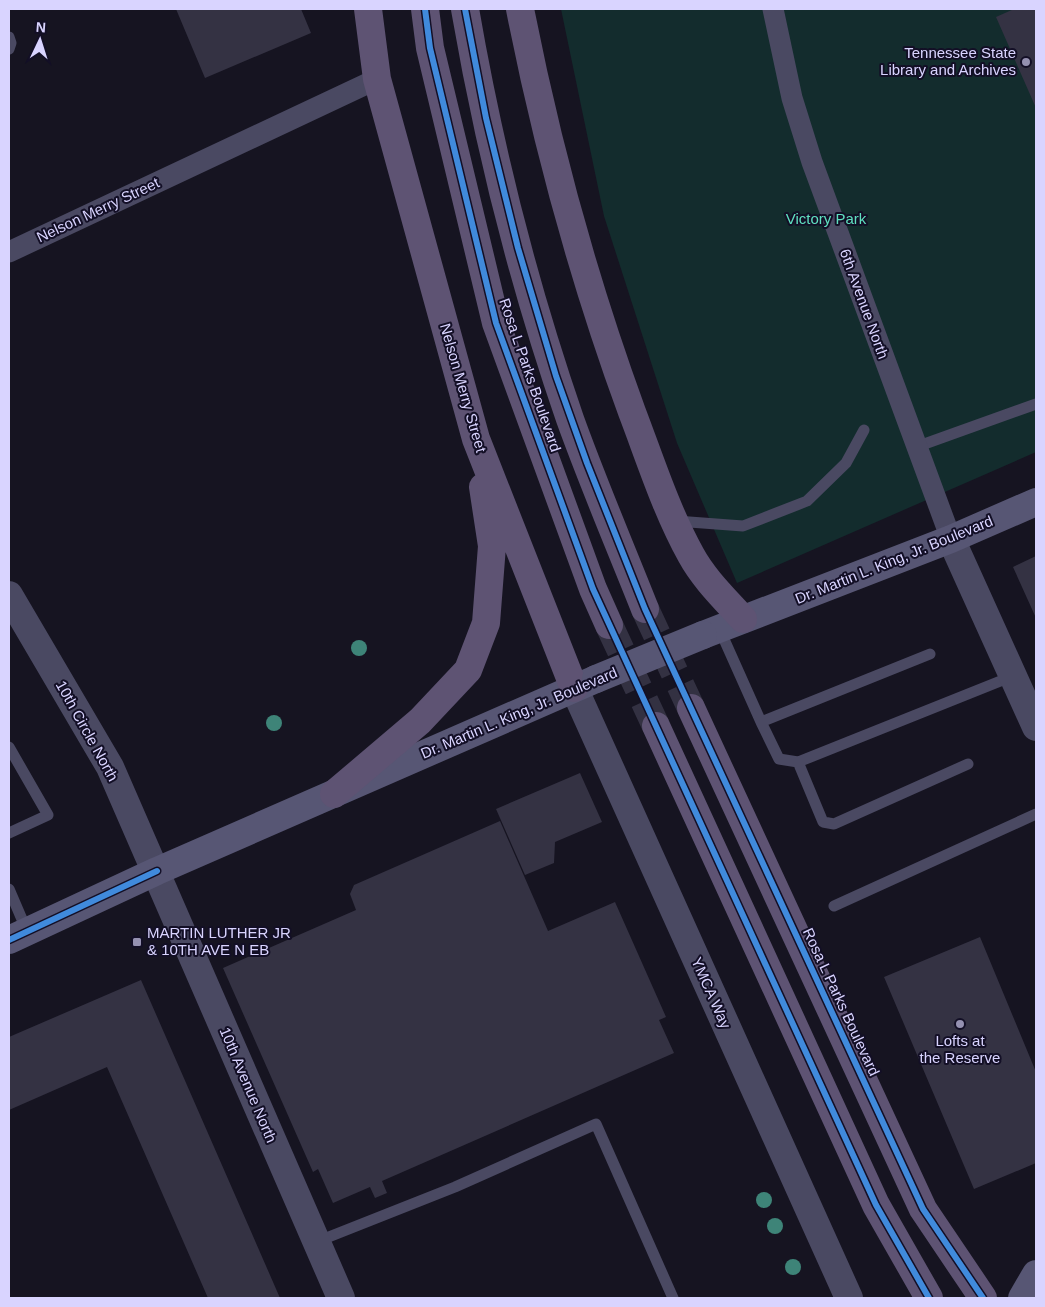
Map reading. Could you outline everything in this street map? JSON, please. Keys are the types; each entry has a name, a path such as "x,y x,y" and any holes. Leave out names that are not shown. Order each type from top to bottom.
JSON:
{"main road":[{"name":"Nelson Merry Street","path":"368,9 377,78 476,439 585,683"},
{"name":"Rosa L Parks Boulevard","path":"425,9 430,48 496,323 593,589 609,624"},
{"name":"Rosa L Parks Boulevard","path":"466,9 496,161 543,335 574,429 645,610"},
{"path":"520,9 548,137 592,293 627,397 676,521 691,555 702,571 722,627"},
{"path":"334,794 420,721 468,670 486,623 492,546 476,439"},
{"name":"Dr. Martin L. King, Jr. Boulevard","path":"18,936 157,871 585,683 722,627 951,539 1036,502"},
{"name":"Rosa L Parks Boulevard","path":"691,708 923,1209 984,1298"},
{"path":"656,726 876,1204 929,1298"},
{"path":"876,1204 908,1298"}],"street":[{"name":"6th Avenue North","path":"773,9 792,98 812,162 951,539"},
{"name":"Nelson Merry Street","path":"9,252 377,78"},
{"path":"951,539 1036,727"},
{"name":"10th Circle North","path":"9,595 110,767 157,871"},
{"name":"YMCA Way","path":"585,683 849,1298"},
{"name":"10th Avenue North","path":"157,871 341,1298"}],"lane":[{"path":"9,37 11,43 9,49"},
{"path":"916,447 1036,404"},
{"path":"676,521 743,526 807,501 846,463 864,430"},
{"path":"722,627 761,722 779,759 798,762 1013,676"},
{"path":"761,722 930,654"},
{"path":"9,747 48,815 9,833"},
{"path":"798,762 823,822 834,824 968,764"},
{"path":"834,906 1036,814"},
{"path":"9,889 18,936"},
{"path":"316,1242 455,1187 596,1124 673,1298"}],"green space":[{"name":"Victory Park","path":"561,9 1036,9 1036,452 737,583 677,443 604,216"}],"building":[{"path":"176,9 301,9 311,33 205,78"},
{"name":"Tennessee State Library and Archives","path":"1014,9 1036,9 1036,108 996,17"},
{"path":"1036,556 1036,618 1013,567"},
{"path":"580,773 602,822 555,842 554,863 525,875 496,809"},
{"path":"500,821 548,931 615,902 666,1017 659,1020 674,1053 382,1181 387,1193 375,1198 370,1187 333,1203 318,1169 313,1172 223,968 356,910 350,894 354,885"},
{"name":"Lofts at the Reserve","path":"980,937 1036,1072 1036,1163 974,1189 884,977"},
{"path":"141,980 280,1298 208,1298 107,1067 9,1110 9,1037"}],"tunnel":[{"path":"645,609 691,708"},
{"path":"609,625 656,726"}],"cycle path":[{"path":"425,9 430,48 496,323 593,589 876,1205 929,1298"},
{"path":"465,9 486,118 518,248 556,376 587,463 645,609 923,1209 983,1298"},
{"path":"9,940 157,871"}],"place":[{"name":"Tennessee State Library and Archives","path":"1026,62"},
{"name":"MARTIN LUTHER JR & 10TH AVE N EB","path":"137,942"},
{"name":"Lofts at the Reserve","path":"960,1024"}]}
